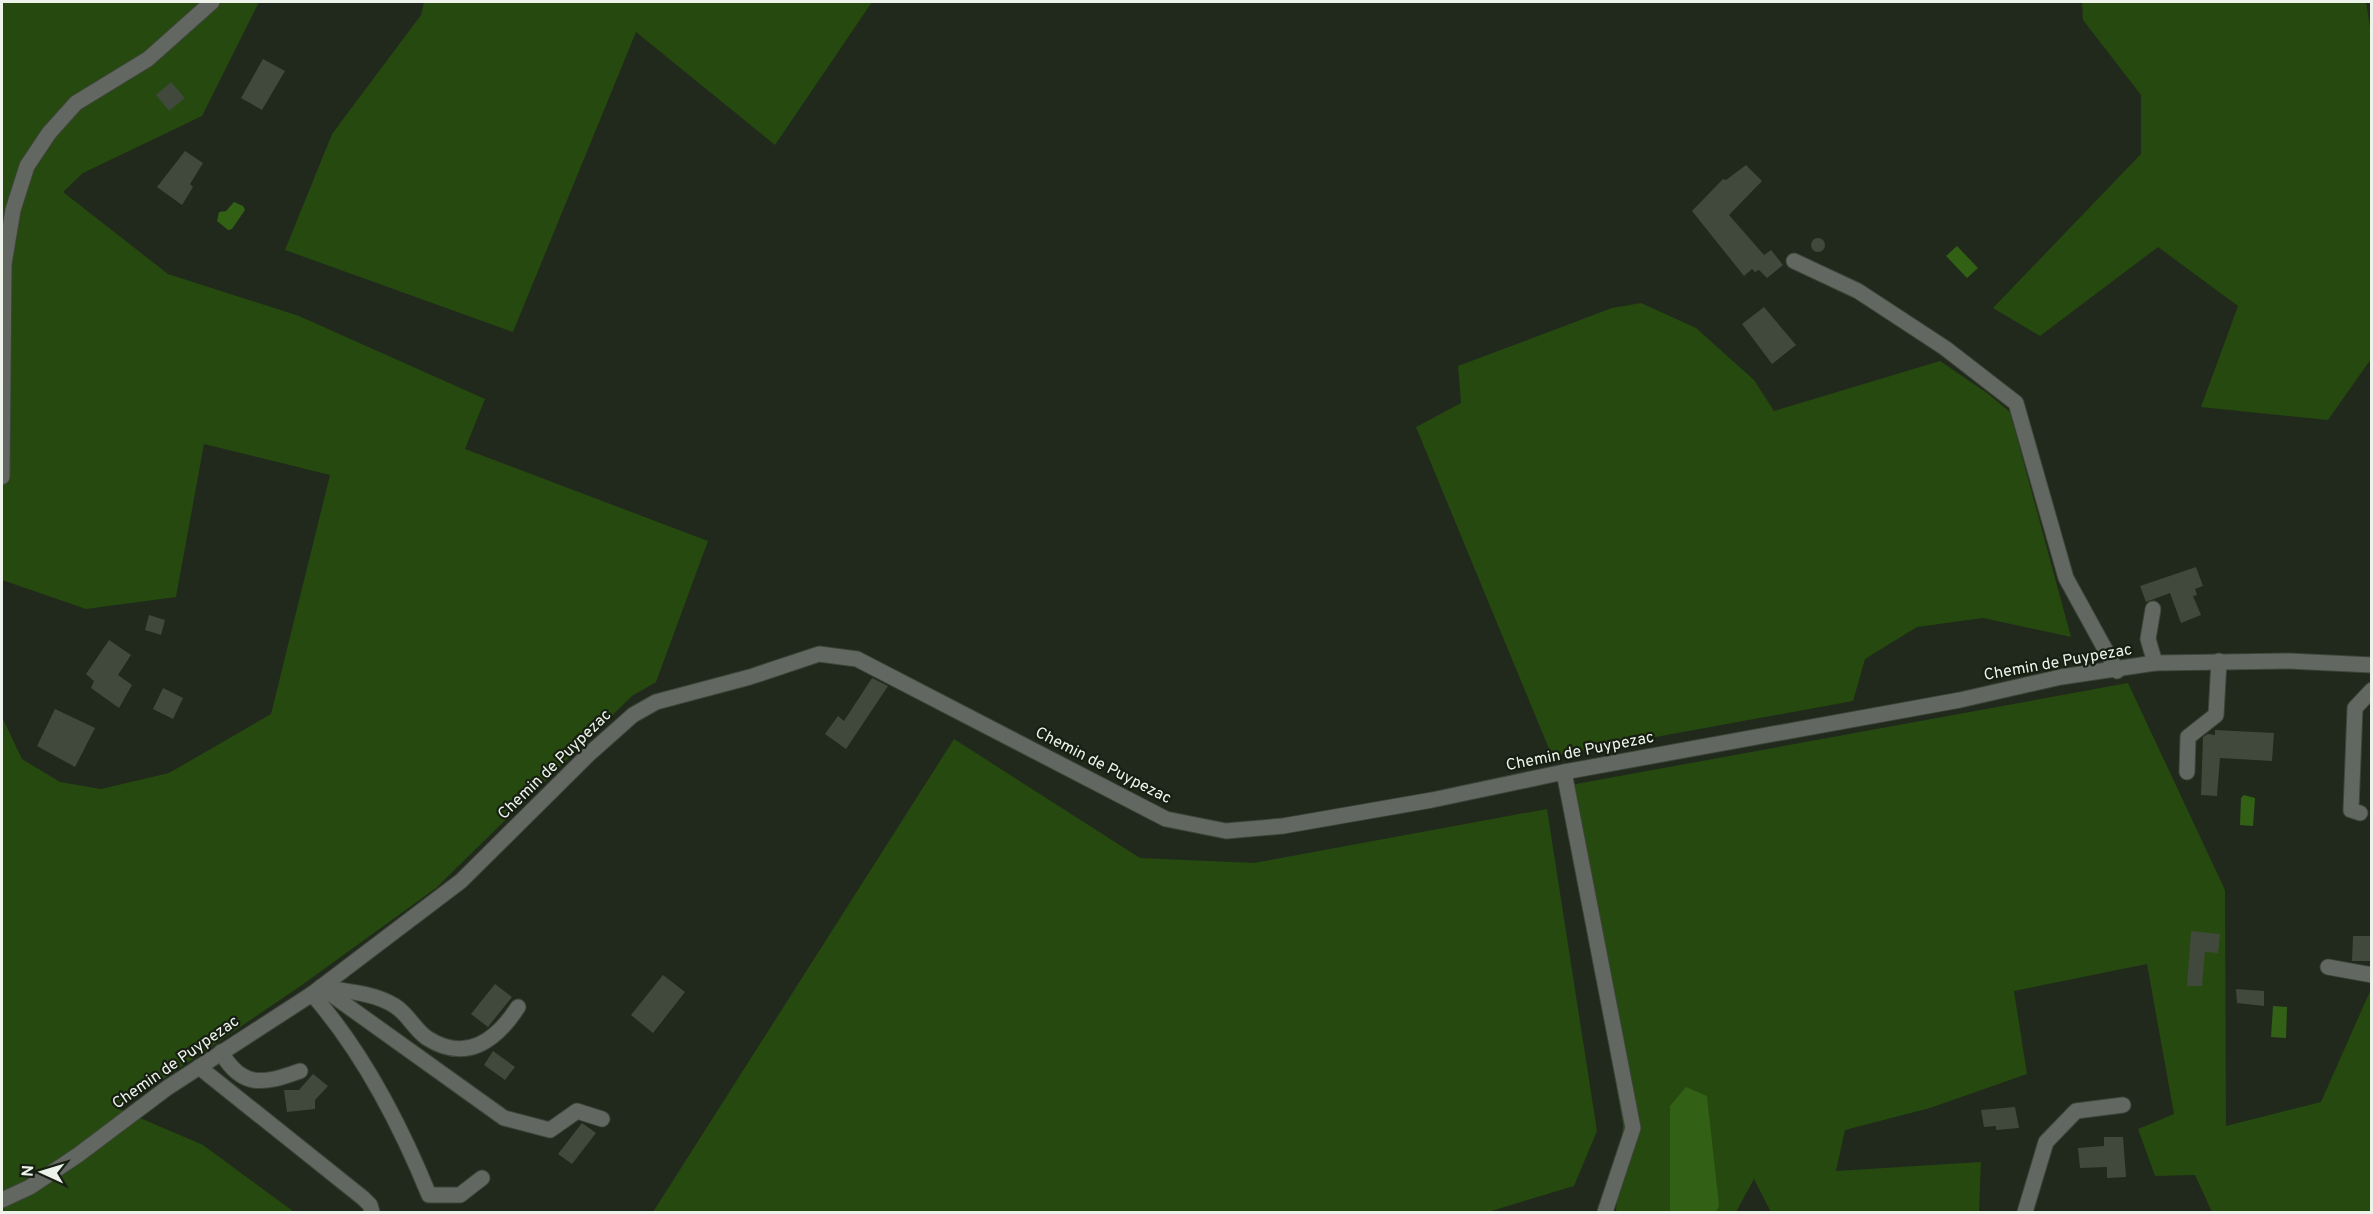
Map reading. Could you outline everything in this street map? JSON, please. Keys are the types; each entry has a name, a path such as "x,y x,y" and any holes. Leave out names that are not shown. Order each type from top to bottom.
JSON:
{"street":[{"path":"2,477 4,264 13,210 27,166 49,133 76,103 148,59 212,2"},
{"path":"1794,261 1858,291 1945,348 2016,404 2066,578 2117,671"},
{"path":"2152,609 2148,639 2154,663"},
{"name":"Chemin de Puypezac","path":"2,1200 30,1186 78,1155 199,1067 316,991 461,881 588,754 633,715 656,702 819,654 857,658 1166,819 1226,831 1283,826 1432,800 1564,772 1960,700 2061,677 2117,671 2154,663 2219,661 2372,665"},
{"path":"2187,772 2188,737 2216,715 2219,661"},
{"path":"2360,813 2351,810 2355,708 2372,690"},
{"path":"1564,772 1633,1128 1605,1212"},
{"path":"2328,967 2372,975"},
{"path":"316,991 362,994 393,1004 428,1039 455,1050 472,1049 492,1037 508,1022 518,1007"},
{"path":"316,991 504,1118 550,1130 577,1111 602,1119"},
{"path":"316,991 326,1011 374,1082 408,1145 429,1195 460,1195 482,1178"},
{"path":"221,1052 228,1064 250,1081 271,1082 300,1071"},
{"path":"199,1067 363,1198 370,1205 372,1212"},
{"path":"2025,1212 2046,1142 2076,1111 2123,1105"}],"shaded area":[{"path":"2,2 259,2 202,116 83,173 63,192 168,274 299,316 485,399 465,449 708,541 656,682 632,696 436,888 302,985 119,1109 203,1145 294,1212 2,1212 2,717 22,759 60,782 101,789 169,773 271,714 330,475 204,444 176,597 86,609 2,580"},
{"path":"424,2 872,2 775,145 636,32 513,332 285,250 332,134 421,15"},
{"path":"2082,2 2366,2 2372,40 2371,359 2328,420 2201,407 2238,306 2158,247 2040,336 1993,308 2141,154 2141,95 2083,20"},
{"path":"234,202 243,206 245,210 232,229 228,230 217,221 219,212 226,211"},
{"path":"1957,246 1978,268 1967,278 1946,256"},
{"path":"1641,303 1696,328 1754,380 1774,411 1940,361 1987,393 2010,412 2071,637 1983,618 1917,627 1865,659 1853,701 1552,756 1416,427 1461,403 1458,366 1612,308"},
{"path":"2128,683 2225,890 2226,1126 2321,1102 2371,989 2371,1212 2212,1212 2195,1175 2155,1176 2138,1129 2174,1114 2147,964 2014,991 2027,1074 1930,1108 1845,1130 1836,1171 1981,1162 1979,1212 1771,1212 1754,1179 1736,1212 1616,1212 1623,1125 1565,786"},
{"path":"954,739 1140,858 1254,863 1547,809 1597,1131 1574,1186 1488,1212 653,1212"},
{"path":"2244,795 2255,798 2253,826 2240,825 2241,798"},
{"path":"2273,1006 2287,1007 2286,1038 2271,1037"},
{"path":"1686,1087 1707,1096 1719,1206 1716,1212 1670,1212 1670,1106"}],"building":[{"path":"263,59 285,71 262,110 241,98"},
{"path":"171,82 185,98 169,111 156,95"},
{"path":"185,151 203,163 190,184 193,187 182,205 157,187"},
{"path":"1746,165 1762,181 1729,215 1764,255 1771,250 1783,265 1767,278 1759,270 1755,272 1752,269 1744,276 1692,211 1723,179 1726,180"},
{"path":"1815,238 1821,238 1825,245 1821,252 1815,252 1811,248 1811,242"},
{"path":"1764,307 1796,345 1772,364 1742,324"},
{"path":"2196,567 2203,586 2195,589 2197,595 2193,596 2201,615 2181,623 2170,593 2146,602 2140,586"},
{"path":"149,615 165,620 161,635 145,630"},
{"path":"109,640 131,655 118,675 132,685 119,708 91,688 94,681 86,674"},
{"path":"872,678 888,686 846,749 825,734 838,716 844,721"},
{"path":"163,688 183,698 173,719 153,709"},
{"path":"55,709 95,728 75,767 37,746"},
{"path":"2215,730 2274,733 2272,761 2220,758 2217,796 2201,795 2203,737 2208,734 2215,735"},
{"path":"2191,931 2220,934 2218,953 2205,952 2202,986 2187,986"},
{"path":"2353,936 2372,936 2372,961 2352,961"},
{"path":"663,975 685,992 653,1033 631,1015"},
{"path":"495,984 512,997 488,1027 471,1014"},
{"path":"2236,989 2264,991 2264,1006 2237,1003"},
{"path":"493,1051 515,1067 505,1080 484,1065"},
{"path":"313,1074 328,1086 315,1100 315,1109 287,1112 284,1090 299,1090"},
{"path":"2015,1107 2019,1128 1996,1130 1996,1126 1984,1127 1981,1110"},
{"path":"582,1123 596,1133 572,1164 558,1154"},
{"path":"2104,1137 2123,1137 2126,1177 2107,1178 2107,1167 2080,1168 2078,1148 2104,1146"}]}
